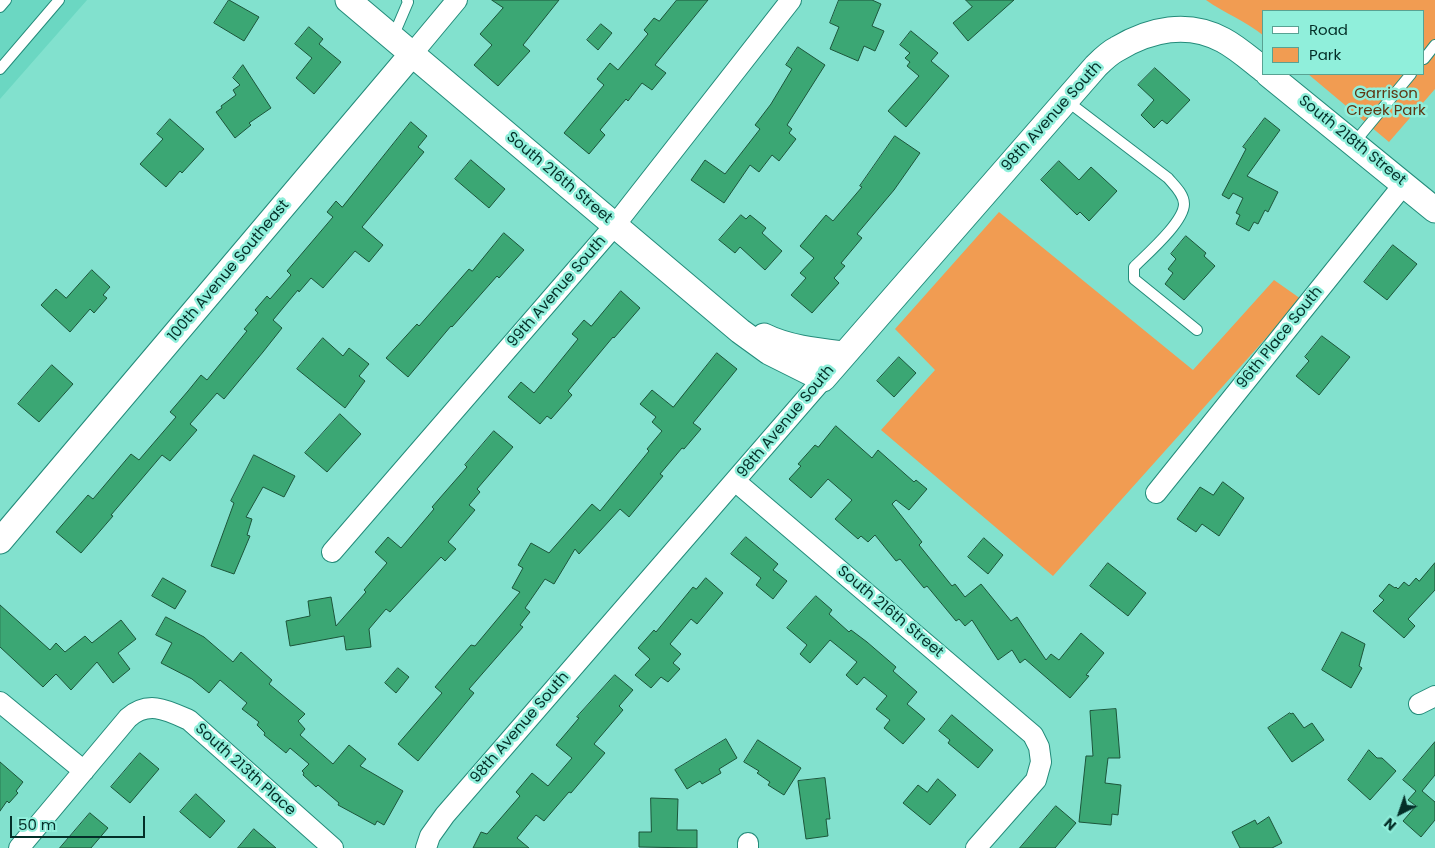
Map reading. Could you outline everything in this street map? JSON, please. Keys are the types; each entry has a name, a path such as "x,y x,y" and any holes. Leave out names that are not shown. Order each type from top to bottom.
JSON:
{"street":[{"name":"South 216th Street","path":"348,0 740,331 769,352 823,378"},
{"name":"100th Avenue Southeast","path":"0,541 457,0"},
{"name":"99th Avenue South","path":"332,552 615,225 791,0"},
{"name":"98th Avenue South","path":"426,848 430,836 445,815 1096,66 1115,50 1143,36 1171,29 1196,30 1223,40 1262,69"},
{"name":"South 218th Street","path":"1269,75 1435,210"},
{"name":"96th Place South","path":"1156,493 1404,184"},
{"name":"South 216th Street","path":"706,302 770,339 810,350 844,354"},
{"name":"South 216th Street","path":"735,481 1033,736 1039,747 1041,762 1036,780 976,848"},
{"path":"0,702 84,771 19,848"},
{"name":"South 213th Place","path":"84,771 136,711 148,708 167,710 189,720 333,848"}],"lane":[{"path":"0,7 6,0"},
{"path":"0,69 59,0"},
{"path":"393,38 408,2 407,0"},
{"path":"1425,58 1435,46"},
{"path":"1354,143 1410,75"},
{"path":"1066,100 1168,178 1179,191 1184,204 1178,222 1134,267 1134,279 1197,330"}],"shaded area":[{"path":"0,0 87,0 0,99"}],"green space":[{"name":"Garrison Creek Park","path":"1206,0 1435,0 1435,89 1389,142 1309,75 1425,75 1425,10 1262,10 1262,35"},
{"path":"999,212 1193,370 1274,280 1301,299 1053,576 881,430 935,370 895,329"}],"building":[{"path":"229,0 259,17 244,41 214,23"},
{"path":"492,0 559,0 523,45 530,51 498,86 474,65 492,45 480,34 503,8"},
{"path":"677,0 708,0 655,65 666,73 652,90 642,83 628,101 626,99 600,130 605,135 589,154 564,133 604,85 597,79 610,63 618,70 648,34 644,30 654,18 659,21"},
{"path":"839,0 872,0 881,4 872,26 884,31 875,51 864,46 858,61 830,49 839,27 830,23"},
{"path":"966,0 1014,0 968,41 953,23 972,7"},
{"path":"601,24 612,33 598,50 587,40"},
{"path":"309,27 323,39 319,44 341,62 314,94 296,78 312,58 295,44"},
{"path":"911,31 938,53 931,61 949,76 906,127 888,111 919,76 907,66 910,62 905,58 910,53 900,45"},
{"path":"798,47 825,65 787,125 792,129 789,133 796,139 779,161 772,155 759,172 750,165 724,203 691,180 705,160 725,174 760,129 755,125 771,104 792,69 786,65"},
{"path":"243,65 271,108 249,123 251,125 235,138 216,112 236,95 233,90 240,85 233,78"},
{"path":"1155,68 1190,100 1167,124 1162,120 1154,128 1141,115 1154,100 1138,85"},
{"path":"1265,118 1280,130 1247,176 1278,192 1268,212 1265,210 1258,224 1254,222 1249,231 1236,224 1240,215 1236,213 1243,198 1233,193 1229,199 1222,195 1246,149 1243,147"},
{"path":"170,119 204,149 166,187 140,164 163,139 157,134"},
{"path":"411,122 427,136 418,147 424,152 362,227 383,245 369,262 355,251 323,288 311,278 299,292 298,290 273,320 282,328 263,352 224,399 217,393 190,424 197,430 170,461 162,455 81,553 56,532 88,495 93,499 131,454 139,460 176,417 170,412 201,375 207,380 247,331 244,329 258,313 255,310 267,296 270,299 291,275 287,271 333,217 327,212 336,201 342,207"},
{"path":"895,136 920,153 894,190 857,234 862,238 841,263 845,266 834,278 839,283 812,313 791,295 806,278 800,273 814,258 800,246 826,215 833,221 862,187 860,186"},
{"path":"471,160 505,189 489,208 455,179"},
{"path":"1059,161 1079,180 1091,167 1117,191 1089,221 1080,212 1077,215 1041,180"},
{"path":"741,215 746,219 750,215 766,228 762,233 782,251 765,270 740,247 735,253 719,240"},
{"path":"504,233 524,250 451,326 408,377 386,358 417,324 419,326 469,269 472,271"},
{"path":"1186,236 1206,253 1204,256 1215,266 1184,300 1165,284 1173,273 1168,269 1176,259 1171,254"},
{"path":"1393,245 1417,264 1387,300 1364,282"},
{"path":"92,270 110,287 103,295 107,298 94,313 90,309 70,332 41,305 56,289 66,298"},
{"path":"621,291 640,308 568,391 572,395 551,419 547,416 540,424 508,397 521,382 534,393 578,339 572,334 584,320 591,326"},
{"path":"1322,336 1350,357 1319,395 1296,376 1309,361 1305,357"},
{"path":"323,338 343,356 349,348 369,364 359,376 365,381 345,408 297,369"},
{"path":"717,353 737,369 693,423 701,429 660,474 663,476 629,517 620,509 579,554 575,549 554,584 545,579 525,608 530,612 520,625 523,627 469,689 474,693 418,761 398,744 442,693 435,687 471,645 475,646 520,592 512,588 523,568 518,565 531,543 549,553 592,504 600,511 649,451 647,449 662,431 652,422 656,417 640,404 652,390 673,407"},
{"path":"899,357 916,373 894,397 877,381"},
{"path":"52,365 73,384 39,422 18,404"},
{"path":"340,414 361,434 327,472 305,453"},
{"path":"836,426 872,458 878,450 914,482 916,480 927,489 909,510 896,500 892,504 922,542 919,545 952,586 955,584 965,597 981,584 1011,621 1017,617 1046,660 1051,654 1059,660 1081,633 1104,653 1086,675 1089,676 1070,698 1025,659 1020,663 1012,650 998,660 972,620 965,626 959,619 956,621 927,586 924,588 900,559 896,561 875,535 868,542 861,536 858,539 835,519 852,500 828,479 811,498 789,479 801,466 798,464 815,445 818,447"},
{"path":"494,431 513,447 477,489 480,492 469,505 475,510 448,542 456,549 445,561 441,557 390,612 386,609 369,629 371,647 346,650 344,636 290,646 286,621 310,616 308,601 331,597 336,626 366,592 364,590 387,563 375,552 388,537 401,548 434,509 432,507 467,467 465,465"},
{"path":"254,455 295,476 284,497 263,487 246,517 252,519 247,535 250,536 234,574 211,566 234,503 231,501"},
{"path":"1223,482 1244,498 1219,536 1202,524 1196,532 1177,519 1200,487 1213,495"},
{"path":"746,537 778,564 773,570 787,581 773,599 756,585 761,578 731,554"},
{"path":"984,538 1003,555 988,574 968,557"},
{"path":"1108,563 1146,593 1128,616 1090,586"},
{"path":"1435,563 1435,590 1408,619 1415,626 1404,638 1373,611 1384,600 1379,596 1389,584 1398,589 1404,582 1409,586 1416,578 1419,581"},
{"path":"163,578 186,591 175,609 152,596"},
{"path":"706,578 723,593 697,624 691,619 670,644 681,654 673,663 680,669 668,682 661,677 651,688 635,675 650,659 638,648 654,630 656,632 693,587 696,589"},
{"path":"816,596 832,610 829,614 849,632 851,630 896,667 893,671 917,692 907,704 925,719 903,744 884,728 890,720 876,709 887,696 864,677 857,685 846,675 857,662 830,640 810,663 800,654 807,645 787,628"},
{"path":"0,605 50,650 56,643 65,652 85,636 92,643 121,620 136,639 118,653 130,669 113,683 97,662 71,690 56,674 43,687 0,647"},
{"path":"166,617 204,637 233,662 241,652 272,680 269,684 305,714 298,721 305,729 300,735 333,764 349,745 366,759 360,766 403,791 384,825 377,821 375,825 338,805 339,803 318,785 316,787 303,775 302,771 309,764 290,748 286,753 264,735 265,733 257,725 259,722 242,709 247,703 220,680 209,693 192,679 161,663 172,643 156,635"},
{"path":"1342,632 1365,644 1359,666 1362,668 1351,688 1322,670"},
{"path":"398,668 409,677 396,693 385,683"},
{"path":"615,675 633,690 619,706 623,710 594,744 605,753 544,821 536,815 517,838 529,848 473,848 481,832 487,834 520,796 516,792 532,773 548,786 572,758 556,745 579,718 577,717"},
{"path":"1116,709 1120,758 1108,758 1105,783 1121,785 1118,815 1112,814 1111,825 1079,822 1086,756 1093,756 1090,711"},
{"path":"1290,713 1293,713 1304,728 1312,723 1324,740 1292,762 1268,728"},
{"path":"952,715 993,750 978,768 948,743 950,740 939,731"},
{"path":"726,739 737,758 719,769 721,773 702,784 700,781 687,789 675,770"},
{"path":"758,740 801,768 784,795 768,785 770,782 757,773 759,771 744,762"},
{"path":"1435,742 1435,775 1422,791 1435,802 1435,820 1421,837 1403,821 1416,806 1408,800 1416,791 1403,780"},
{"path":"1369,750 1377,758 1382,758 1396,771 1370,800 1348,780"},
{"path":"140,753 159,769 130,803 111,787"},
{"path":"0,762 23,782 16,791 18,793 9,803 7,801 0,811"},
{"path":"825,778 830,819 826,819 828,836 806,839 798,781"},
{"path":"938,779 956,795 930,825 903,803 918,785 927,792"},
{"path":"196,794 225,821 210,838 180,812"},
{"path":"651,798 678,799 677,830 697,830 697,848 639,847 639,832 651,832"},
{"path":"1056,806 1076,823 1055,848 1020,848"},
{"path":"90,813 108,828 91,848 60,848"},
{"path":"1269,817 1282,843 1272,848 1240,848 1232,832 1255,820 1257,824"},
{"path":"254,829 276,848 238,848"}]}
